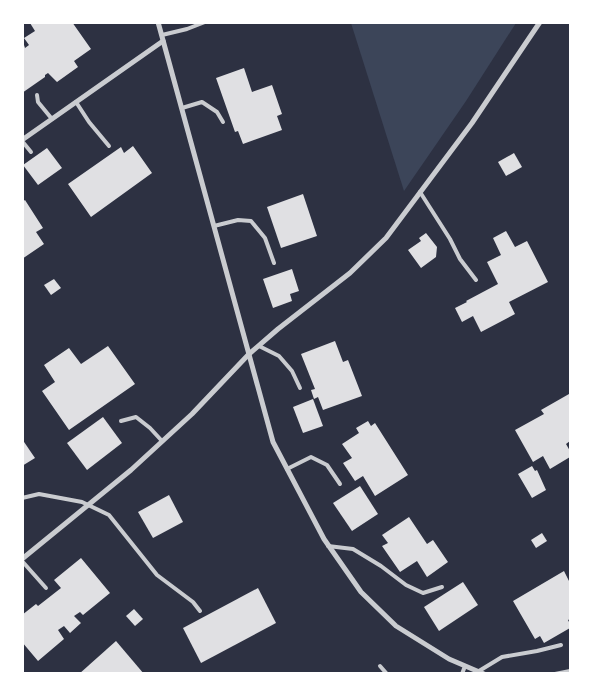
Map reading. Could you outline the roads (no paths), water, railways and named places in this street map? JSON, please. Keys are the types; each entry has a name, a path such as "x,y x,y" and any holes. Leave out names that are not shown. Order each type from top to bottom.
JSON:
{"street":[{"path":"158,22 273,442 328,546 361,592 396,626 449,659 482,672"},
{"path":"22,560 131,470 192,414 249,354 278,329 350,274 386,238 472,123 540,22"},
{"path":"22,140 164,41"}],"lane":[{"path":"162,34 187,29 205,22"},
{"path":"37,95 38,102 52,119"},
{"path":"76,102 89,122 109,146"},
{"path":"182,108 202,102 217,112 223,122"},
{"path":"22,140 31,152"},
{"path":"420,192 450,239 460,259 476,280"},
{"path":"214,226 238,220 251,221 265,238 274,264"},
{"path":"259,346 279,356 292,371 300,388"},
{"path":"121,421 136,418 150,428 162,441"},
{"path":"287,469 311,457 327,465 340,484"},
{"path":"22,498 39,494 82,502 109,515 157,575 193,602 200,610"},
{"path":"328,546 353,549 381,566 406,585 423,594 442,586"},
{"path":"22,560 46,588"},
{"path":"482,672 502,657 561,645"},
{"path":"380,666 387,674"},
{"path":"462,674 465,666"},
{"path":"555,674 570,671"}]}
